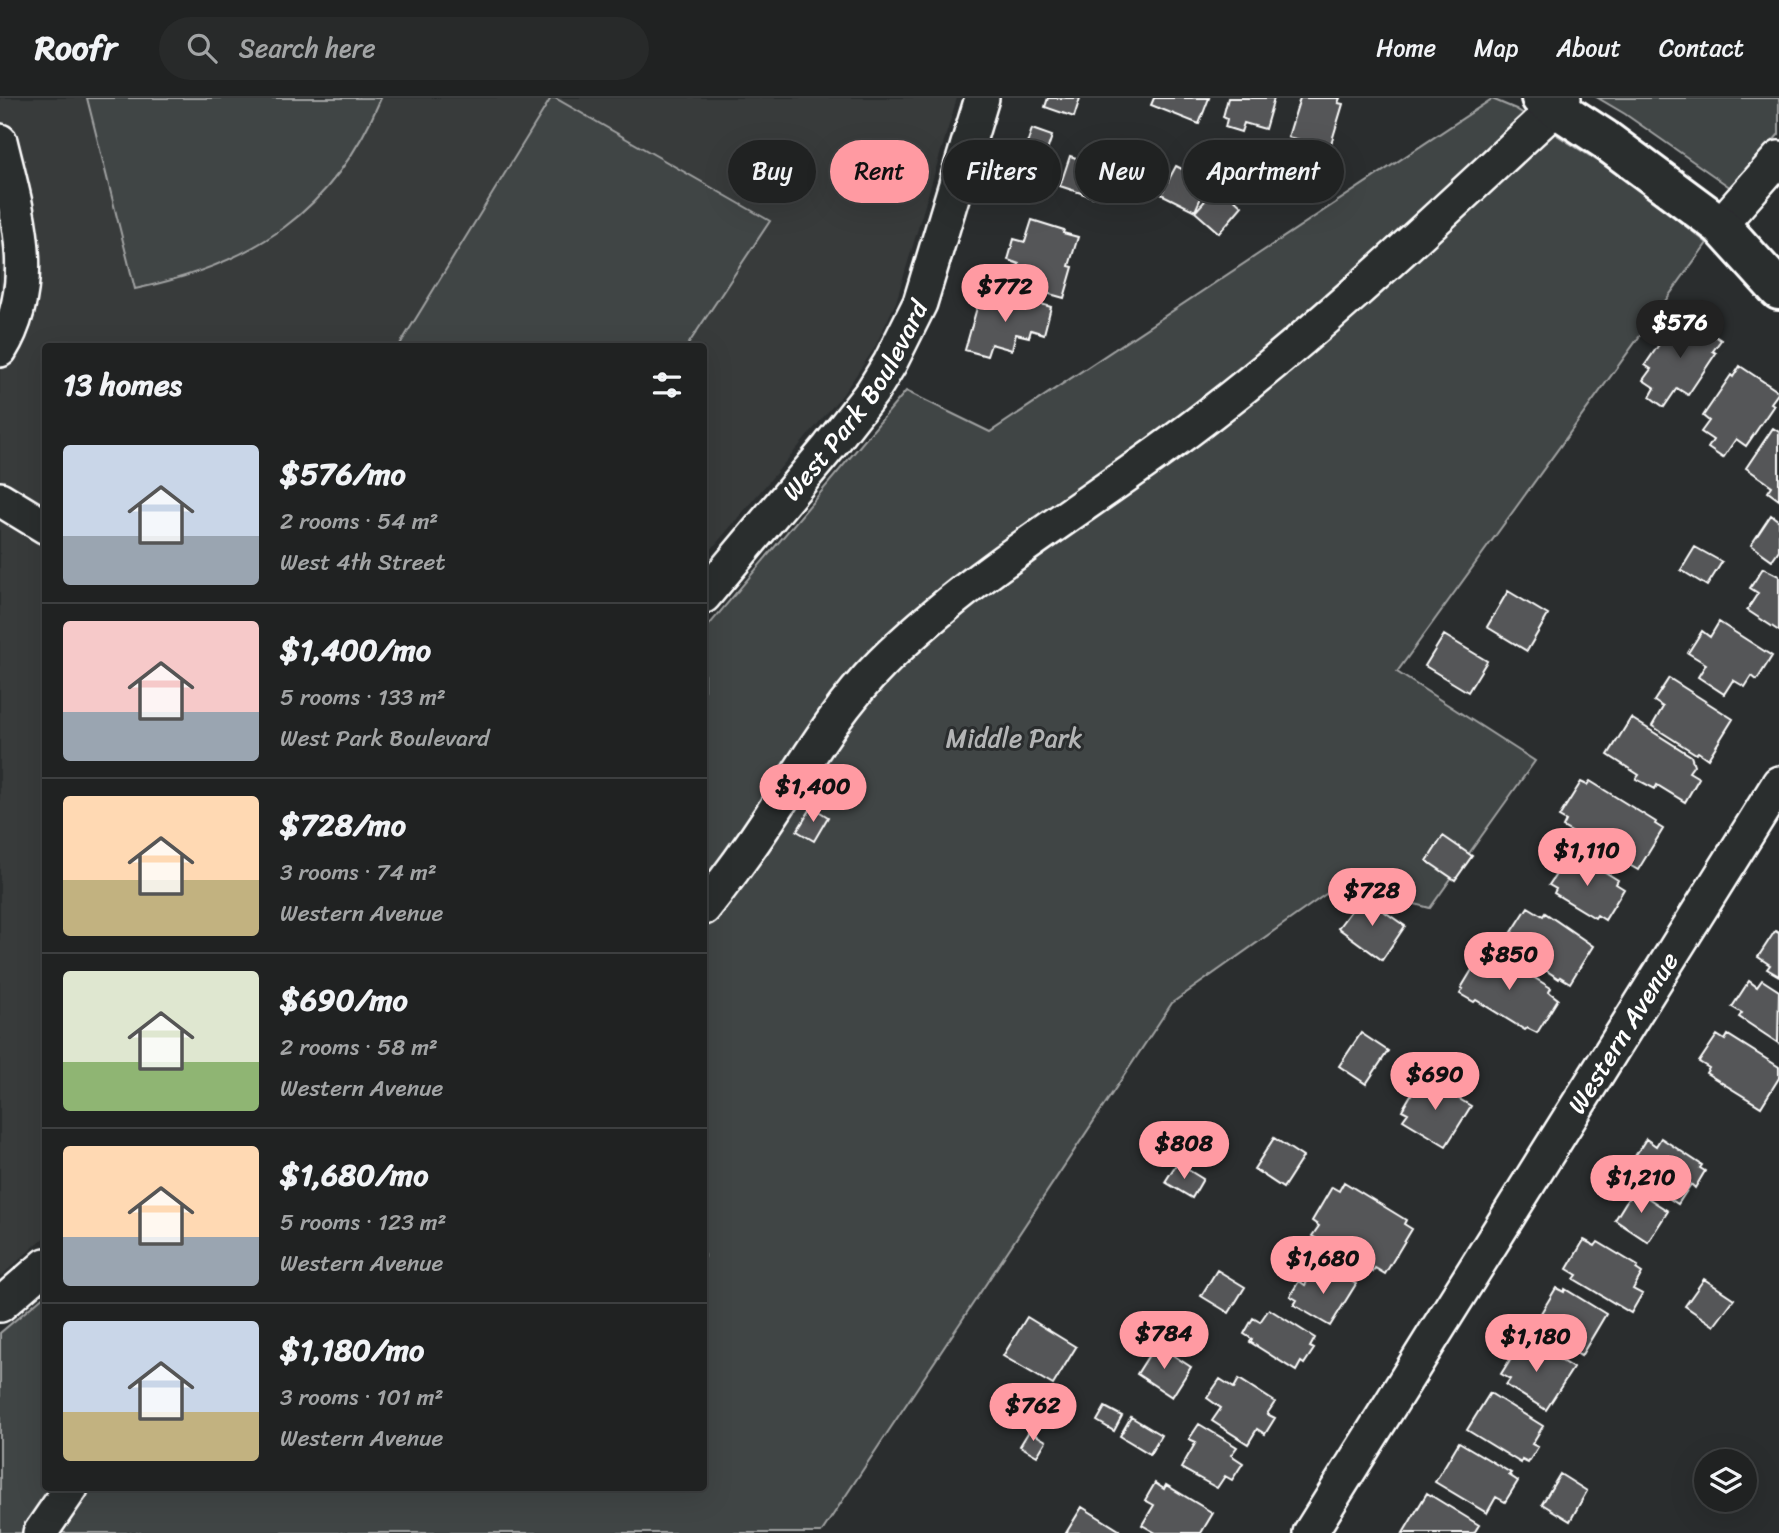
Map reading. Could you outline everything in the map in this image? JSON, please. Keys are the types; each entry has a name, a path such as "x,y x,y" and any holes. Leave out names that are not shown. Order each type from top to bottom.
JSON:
{"main road":[{"path":"1554,101 1720,225 1779,290"}],"street":[{"name":"West Park Boulevard","path":"707,592 830,447 872,392 890,363 920,303 982,98"},
{"path":"707,904 731,874 847,701 881,664 923,625 973,586 1211,414 1331,314 1554,101"},
{"path":"0,141 20,225 24,260 21,293 0,350"},
{"path":"1720,225 1779,158"},
{"path":"0,499 42,525"},
{"name":"Western Avenue","path":"1310,1533 1779,783"},
{"path":"0,1305 42,1268"},
{"path":"40,1533 69,1491"}],"shaded area":[{"path":"0,98 957,98 929,192 929,140 830,140 830,203 926,203 896,302 874,349 843,394 707,554 707,343 42,343 42,1240 0,1277"}],"green space":[{"path":"87,98 381,98 339,173 313,202 284,227 252,248 216,265 135,289"},
{"path":"551,98 555,98 728,197 728,203 739,203 770,221 689,343 401,343"},
{"path":"1598,98 1779,98 1779,134 1731,188"},
{"name":"Middle Park","path":"1492,99 1516,109 1626,179 1707,243 1397,672 1535,761 1430,908 1340,884 1172,1003 821,1533 0,1533 0,1333 42,1298 42,1491 707,1491 707,627 906,391 990,432 1335,203 1344,203 1344,197"}],"building":[{"path":"1048,98 1080,98 1074,117 1045,107"},
{"path":"1154,98 1209,98 1199,124 1151,105"},
{"path":"1228,98 1274,98 1265,129 1244,123 1241,132 1225,127 1227,119 1223,117"},
{"path":"1300,98 1340,98 1338,103 1343,104 1332,140 1299,140 1288,137"},
{"path":"1032,129 1052,136 1051,140 1028,140"},
{"path":"1070,156 1075,158 1075,191 1061,186"},
{"path":"1176,166 1183,170 1183,203 1199,203 1195,211 1169,198 1169,179"},
{"path":"1203,203 1239,203 1242,206 1219,233 1195,212"},
{"path":"1032,220 1078,237 1069,266 1073,267 1064,298 1014,284 1019,264 1008,260 1014,239 1025,242"},
{"path":"980,297 1018,308 1021,298 1051,307 1044,334 1031,330 1029,337 1016,334 1012,350 991,344 987,356 965,350"},
{"path":"1682,314 1721,340 1713,351 1716,353 1688,395 1677,388 1664,407 1650,397 1655,388 1643,380 1651,369 1645,365"},
{"path":"1740,366 1779,392 1771,403 1774,405 1746,446 1736,439 1723,458 1708,448 1713,440 1701,432 1709,421 1703,416"},
{"path":"1773,428 1779,432 1779,500 1768,492 1772,486 1746,468"},
{"path":"1771,515 1779,521 1779,550 1772,560 1751,545"},
{"path":"1695,547 1722,562 1707,586 1681,570"},
{"path":"1763,568 1779,576 1779,631 1747,610 1758,593 1750,588"},
{"path":"1508,591 1548,615 1527,651 1487,627"},
{"path":"1719,622 1772,656 1757,680 1752,676 1745,687 1733,680 1724,694 1698,677 1706,664 1688,653 1702,631 1710,637"},
{"path":"1444,635 1487,661 1468,692 1425,666"},
{"path":"1669,678 1733,719 1708,759 1652,726 1663,707 1654,701"},
{"path":"1631,718 1691,756 1694,765 1689,772 1699,778 1685,802 1657,785 1655,789 1636,779 1639,775 1608,755"},
{"path":"1590,781 1663,829 1638,870 1563,827 1566,821 1559,817 1581,782 1587,785"},
{"path":"812,807 828,817 814,841 797,831"},
{"path":"1443,836 1472,856 1455,880 1427,861"},
{"path":"1576,854 1618,880 1616,884 1624,889 1605,920 1597,915 1595,918 1554,893 1556,889 1549,885 1559,870 1564,873"},
{"path":"1362,896 1405,926 1382,960 1338,928"},
{"path":"1528,907 1543,916 1545,913 1593,946 1570,983 1560,977 1559,979 1505,943"},
{"path":"1775,931 1779,933 1779,976 1767,969 1770,965 1758,957"},
{"path":"1484,950 1551,988 1549,992 1558,999 1537,1033 1527,1028 1525,1030 1476,1000 1474,1002 1460,994"},
{"path":"1762,980 1779,991 1778,1043 1739,1017 1742,1013 1732,1007 1749,981 1757,987"},
{"path":"1361,1033 1388,1051 1366,1084 1339,1066"},
{"path":"1717,1035 1725,1040 1728,1035 1779,1067 1779,1078 1761,1107 1706,1073 1709,1068 1699,1062"},
{"path":"1429,1081 1471,1106 1446,1146 1403,1120 1408,1113 1402,1110 1418,1083 1425,1088"},
{"path":"1274,1138 1303,1157 1283,1188 1254,1169"},
{"path":"1661,1138 1702,1165 1700,1168 1705,1171 1695,1188 1691,1184 1678,1204 1638,1178 1642,1172 1630,1164 1646,1139 1656,1146"},
{"path":"1177,1163 1203,1179 1192,1198 1165,1182"},
{"path":"1344,1182 1406,1220 1404,1224 1412,1229 1385,1274 1375,1268 1373,1272 1312,1236 1319,1226 1312,1221 1332,1187 1339,1191"},
{"path":"1634,1189 1668,1211 1648,1242 1615,1220"},
{"path":"1584,1240 1595,1246 1598,1242 1638,1266 1636,1269 1642,1273 1633,1289 1642,1294 1631,1313 1574,1279 1577,1275 1567,1269"},
{"path":"1315,1269 1331,1279 1335,1272 1356,1284 1330,1326 1294,1305 1297,1300 1290,1296 1299,1281 1305,1285"},
{"path":"1217,1270 1245,1287 1229,1313 1201,1296"},
{"path":"1704,1279 1734,1299 1714,1326 1685,1306"},
{"path":"1556,1288 1564,1292 1565,1289 1606,1314 1581,1356 1539,1330 1541,1327 1535,1323"},
{"path":"1269,1309 1315,1338 1310,1347 1314,1349 1296,1371 1250,1342 1252,1339 1244,1334 1253,1318 1260,1322"},
{"path":"1027,1317 1076,1347 1053,1385 1003,1356"},
{"path":"1521,1342 1530,1347 1532,1343 1573,1368 1546,1410 1506,1385 1510,1379 1501,1374"},
{"path":"1156,1344 1191,1367 1172,1397 1137,1374"},
{"path":"1220,1379 1234,1388 1239,1379 1275,1402 1267,1414 1275,1418 1265,1434 1257,1429 1248,1444 1212,1421 1221,1408 1207,1398"},
{"path":"1490,1393 1543,1426 1532,1444 1538,1447 1528,1463 1522,1460 1521,1463 1467,1430"},
{"path":"1105,1407 1122,1416 1114,1431 1097,1421"},
{"path":"1131,1417 1161,1435 1150,1454 1120,1436"},
{"path":"1199,1424 1237,1447 1231,1455 1243,1463 1232,1480 1225,1476 1217,1488 1181,1468 1196,1442 1189,1439"},
{"path":"1029,1431 1046,1441 1037,1456 1020,1446"},
{"path":"1459,1442 1511,1473 1509,1475 1518,1481 1505,1502 1496,1497 1487,1513 1435,1482"},
{"path":"1560,1474 1587,1491 1570,1521 1542,1504"},
{"path":"1155,1483 1164,1489 1166,1485 1213,1513 1201,1533 1156,1533 1142,1525 1154,1505 1145,1500"},
{"path":"1427,1493 1479,1525 1474,1533 1403,1533"},
{"path":"1082,1507 1119,1530 1117,1533 1066,1533"}]}
